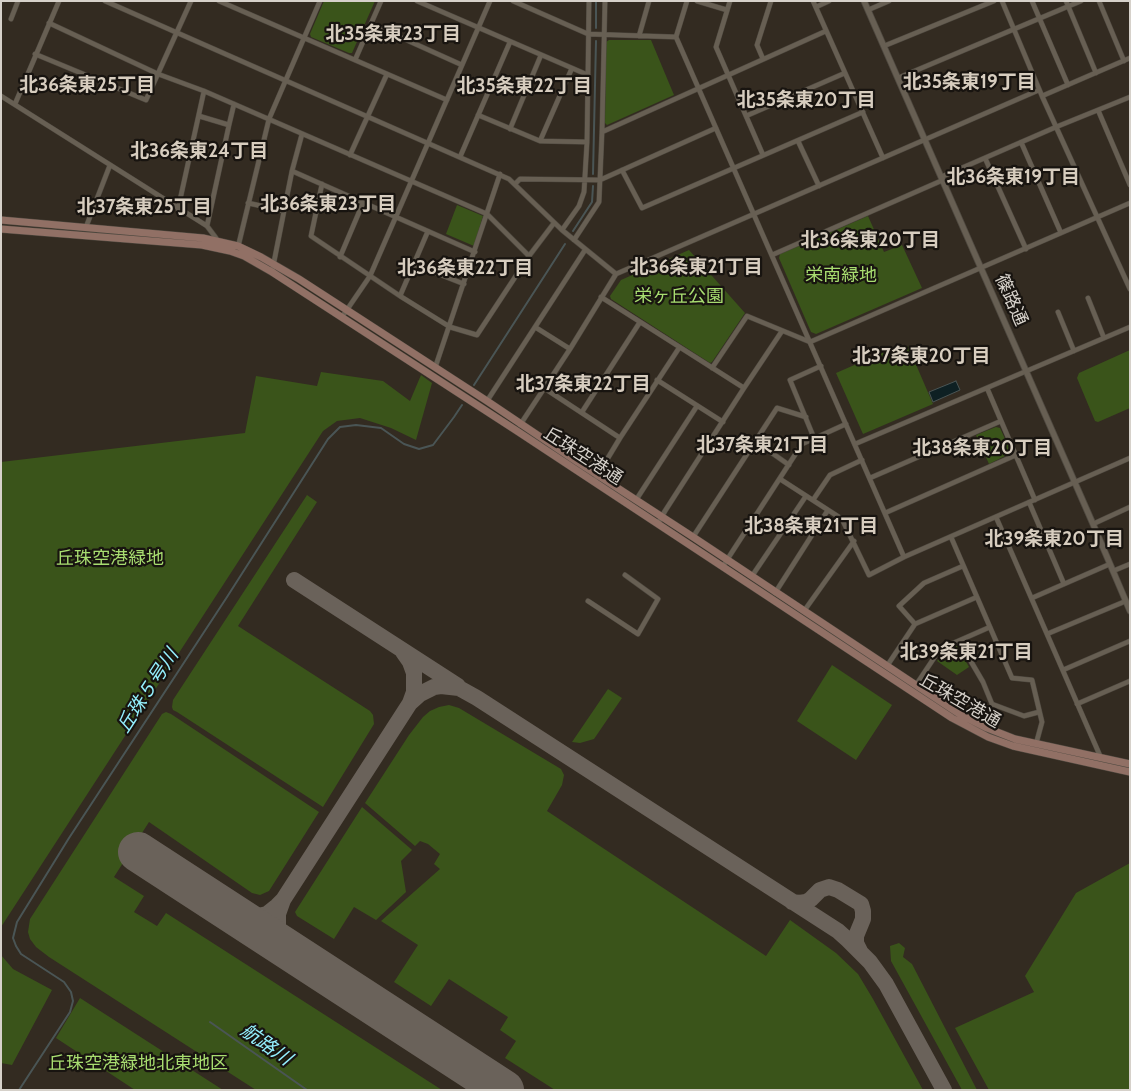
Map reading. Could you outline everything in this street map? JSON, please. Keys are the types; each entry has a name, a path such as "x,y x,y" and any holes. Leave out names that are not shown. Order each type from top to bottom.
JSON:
{"main road":[{"name":"丘珠空港通","path":"1,220 203,238 261,257 347,310 486,401 519,427"},
{"name":"丘珠空港通","path":"1,229 202,245 218,244"},
{"name":"丘珠空港通","path":"238,250 519,427 725,563 752,576 776,592 802,614 952,718 988,737 1013,746 1100,761 1130,764"},
{"name":"丘珠空港通","path":"596,479 636,500 660,520 693,537 772,599 802,614 961,714 987,728 1015,739 1100,761 1130,772"}],"street":[{"path":"10,19 18,1"},
{"path":"15,104 59,1"},
{"path":"105,1 500,174 515,184 554,223 616,274"},
{"path":"35,54 146,100 191,1"},
{"path":"219,1 447,100"},
{"path":"238,250 269,119 319,1"},
{"path":"355,60 381,1"},
{"path":"417,1 588,75"},
{"path":"342,317 370,276 490,1"},
{"path":"513,1 588,34 676,37"},
{"path":"527,8 530,1"},
{"path":"562,230 579,206 584,192 587,142 589,1"},
{"path":"574,240 599,202 605,1"},
{"path":"639,36 649,1"},
{"path":"687,1 676,37 904,557"},
{"path":"697,1 727,10"},
{"path":"730,1 716,47 763,155"},
{"path":"763,59 757,45 770,1"},
{"path":"813,1 883,158"},
{"path":"816,7 829,1"},
{"name":"篠路通","path":"864,1 1027,371 1130,611"},
{"path":"868,10 889,1"},
{"path":"884,46 994,1"},
{"path":"1002,1 1039,90 1130,289"},
{"path":"1032,1 1068,84"},
{"path":"1066,1 1096,73"},
{"path":"898,78 1081,1"},
{"path":"1099,1 1124,61"},
{"path":"49,23 158,74 204,91 487,214 529,256"},
{"path":"371,24 462,65"},
{"path":"602,132 826,31"},
{"path":"460,157 510,42"},
{"path":"510,128 541,55"},
{"path":"1042,96 1130,58"},
{"path":"540,141 572,68"},
{"path":"746,116 845,73"},
{"path":"350,155 387,74"},
{"path":"519,427 616,274 1039,90"},
{"path":"178,209 204,91"},
{"path":"1,96 207,226 218,244"},
{"path":"772,255 1021,142 1130,97"},
{"path":"207,226 234,104"},
{"path":"1098,110 1130,185"},
{"path":"622,170 642,208 863,112"},
{"path":"478,115 540,141 587,142"},
{"path":"199,116 229,125"},
{"path":"515,184 520,179 600,180 716,128"},
{"path":"272,272 292,171 302,134"},
{"path":"798,141 819,186"},
{"path":"1021,142 1061,233"},
{"path":"985,158 1026,249"},
{"path":"86,227 110,165"},
{"path":"292,171 475,252"},
{"path":"435,368 500,174"},
{"path":"322,184 310,236 450,327 477,336 529,256 554,223"},
{"path":"248,203 284,211"},
{"path":"340,257 363,203"},
{"path":"712,368 746,316 810,342 1130,203"},
{"path":"400,296 428,231"},
{"path":"486,401 585,250"},
{"path":"413,264 464,284"},
{"path":"601,297 744,388"},
{"path":"1088,298 1104,338"},
{"path":"1058,312 1074,351"},
{"path":"582,412 640,322"},
{"path":"535,327 570,349"},
{"path":"855,444 1130,327"},
{"path":"660,520 782,331"},
{"path":"596,479 620,438 679,348"},
{"path":"814,438 790,380 821,366"},
{"path":"657,380 722,422"},
{"path":"544,388 620,438"},
{"path":"987,388 1035,500"},
{"path":"636,500 697,406"},
{"path":"693,537 777,408 806,417"},
{"path":"870,478 1001,421"},
{"path":"725,563 802,444 846,424"},
{"path":"755,441 789,465"},
{"path":"885,513 1016,455"},
{"path":"780,479 842,519 869,575 904,557 1130,458"},
{"path":"813,500 830,475 862,460"},
{"path":"752,576 806,496"},
{"path":"1029,502 1064,584"},
{"path":"1093,524 1130,508"},
{"path":"772,599 828,510"},
{"path":"996,517 1048,634 1100,761"},
{"path":"951,537 1012,678 1032,680 1042,722 1036,744"},
{"path":"802,614 854,541"},
{"path":"1032,598 1110,564"},
{"path":"1113,571 1130,564"},
{"path":"915,624 899,606 924,583 964,566"},
{"path":"588,601 638,634 658,599 625,576"},
{"path":"887,666 915,624 977,597"},
{"path":"1048,634 1126,601"},
{"path":"916,685 940,649 990,628"},
{"path":"959,641 983,682 992,704 1024,716 1039,712"},
{"path":"1063,670 1130,641"},
{"path":"1077,704 1130,681"}],"green space":[{"path":"324,1 375,1 352,53 311,37 310,34"},
{"path":"609,40 651,40 674,95 607,125 605,123 606,42"},
{"path":"457,205 483,216 474,246 446,234"},
{"name":"栄南緑地","path":"868,216 884,252 902,245 922,288 816,334 811,332 779,258 780,254"},
{"name":"栄ヶ丘公園","path":"689,250 745,313 710,363 611,299 610,296 621,280"},
{"path":"898,346 900,349 908,346 933,404 863,434 836,373"},
{"path":"1130,350 1130,408 1098,422 1095,421 1077,378 1079,373"},
{"name":"丘珠空港緑地","path":"321,372 383,381 410,401 421,375 432,383 416,440 391,428 360,418 337,421 323,431 1,927 1,462 245,433 256,376 317,386"},
{"path":"996,427 1000,428 1011,452 989,464 976,435"},
{"path":"307,495 317,502 238,626 370,711 373,715 374,724 323,807 173,710 172,707 173,700"},
{"path":"956,646 969,667 957,675 937,661 944,652"},
{"path":"832,665 892,705 856,760 797,721"},
{"path":"608,689 622,698 594,739 580,743 572,742"},
{"path":"449,705 459,708 561,769 564,775 562,785 547,811 766,956 790,920 836,953 858,974 923,1090 555,1090 505,1058 516,1041 500,1030 508,1017 449,979 431,1006 394,982 418,945 381,921 440,869 434,864 440,854 428,844 420,841 415,846 365,803 409,735 423,717 430,711"},
{"path":"166,712 319,812 269,891 260,895 252,893 149,822 114,877 144,896 134,912 157,926 166,913 442,1090 256,1090 49,957 36,947 30,939 28,932 30,919 162,714"},
{"path":"362,807 412,850 401,861 406,892 376,920 354,907 334,939 297,916 295,912"},
{"path":"1130,863 1130,1090 989,1090 955,1028 1034,992 1025,976 1076,893"},
{"path":"899,943 905,948 903,957 912,964 977,1090 962,1090 891,961 890,946"},
{"path":"1,955 13,969 52,990 12,1065 1,1063"},
{"name":"丘珠空港緑地北東地区","path":"80,998 223,1090 135,1090 56,1038"}],"shaded area":[{"path":"956,381 960,390 933,402 929,392"}],"waterway":[{"name":"丘珠５号川","path":"596,1 596,28"},
{"name":"丘珠５号川","path":"593,174 596,41"},
{"name":"丘珠５号川","path":"573,231 592,202 593,186"},
{"name":"丘珠５号川","path":"474,385 565,244"},
{"name":"丘珠５号川","path":"19,1090 70,1012 73,1001 71,992 64,982 21,954 13,938 17,922 69,838 328,439 340,427 356,425 381,428 404,444 419,449 433,445 462,405"},
{"name":"航路川","path":"210,1022 307,1090"}],"taxiway":[{"path":"294,580 458,686"},
{"path":"403,652 410,662 414,673 414,692 410,703"},
{"path":"230,913 254,917 267,914 277,906 283,900 410,703 420,694 434,687 459,688 838,931 870,962 886,984 944,1090"},
{"path":"792,902 806,902 820,890 829,887 838,890 861,904 863,919 856,936 856,943 860,951"},
{"path":"283,900 278,914 278,929 282,939 295,955"}],"runway":[{"path":"138,852 504,1090"}],"district":[{"name":"北35条東23丁目","path":"393,34"},
{"name":"北35条東19丁目","path":"969,82"},
{"name":"北36条東25丁目","path":"87,85"},
{"name":"北35条東22丁目","path":"524,86"},
{"name":"北35条東20丁目","path":"806,100"},
{"name":"北36条東24丁目","path":"199,151"},
{"name":"北36条東19丁目","path":"1013,177"},
{"name":"北36条東23丁目","path":"328,204"},
{"name":"北37条東25丁目","path":"144,207"},
{"name":"北36条東20丁目","path":"870,240"},
{"name":"北36条東21丁目","path":"696,267"},
{"name":"北36条東22丁目","path":"465,268"},
{"name":"北37条東20丁目","path":"921,356"},
{"name":"北37条東22丁目","path":"583,384"},
{"name":"北37条東21丁目","path":"762,445"},
{"name":"北38条東20丁目","path":"982,448"},
{"name":"北38条東21丁目","path":"811,526"},
{"name":"北39条東20丁目","path":"1054,539"},
{"name":"北39条東21丁目","path":"966,652"}]}
